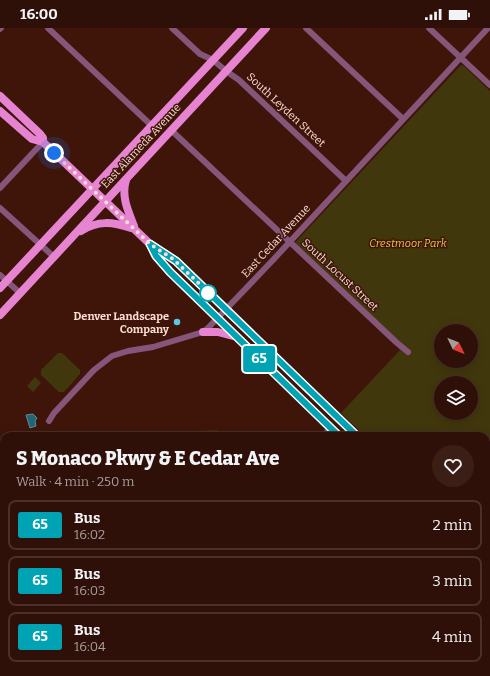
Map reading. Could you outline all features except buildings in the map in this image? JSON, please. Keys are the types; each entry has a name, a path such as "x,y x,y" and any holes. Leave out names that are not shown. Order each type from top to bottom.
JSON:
{"main road":[{"name":"East Alameda Avenue","path":"0,288 243,28"},
{"name":"East Alameda Avenue","path":"0,315 266,28"},
{"path":"0,96 40,134 43,138 43,142 54,153 150,244 173,259 353,432"},
{"path":"0,111 32,139 38,142 43,142"},
{"path":"126,179 124,186 125,201 134,229"},
{"path":"74,235 89,226 103,222 117,223 134,229"},
{"path":"150,244 155,255 165,267 335,432"},
{"path":"203,332 218,332 236,337"},
{"path":"297,396 312,402 325,415 330,417 335,415"},
{"path":"331,428 342,429 345,432"}],"street":[{"path":"48,28 152,126"},
{"name":"South Leyden Street","path":"172,28 200,54 213,60 239,80 346,181"},
{"path":"306,28 403,119"},
{"path":"429,28 490,85"},
{"name":"East Cedar Avenue","path":"49,421 54,413 90,375 112,356 128,351 152,347 203,332 488,28"},
{"name":"South Locust Street","path":"170,130 408,352"},
{"path":"0,188 43,142"},
{"path":"0,208 54,257"},
{"path":"0,275 20,293"},
{"path":"327,432 331,428"}],"green space":[{"name":"Crestmoor Park","path":"461,65 464,66 490,91 490,432 361,432 341,413 400,350 291,247"},
{"path":"58,353 62,353 80,370 80,374 64,392 59,392 41,375 41,370"},
{"path":"35,377 41,383 33,392 27,386"},
{"path":"217,430 217,432 196,432"}],"water":[{"path":"33,414 37,418 35,421 36,426 30,428 26,415"}],"bus line":[{"name":"65","path":"335,432 170,272 156,256 150,244 176,261 353,432"}],"place":[{"name":"Denver Landscape Company","path":"177,322"}],"route":[{"path":"54,153 150,244 173,259 210,294 208,293"}]}
